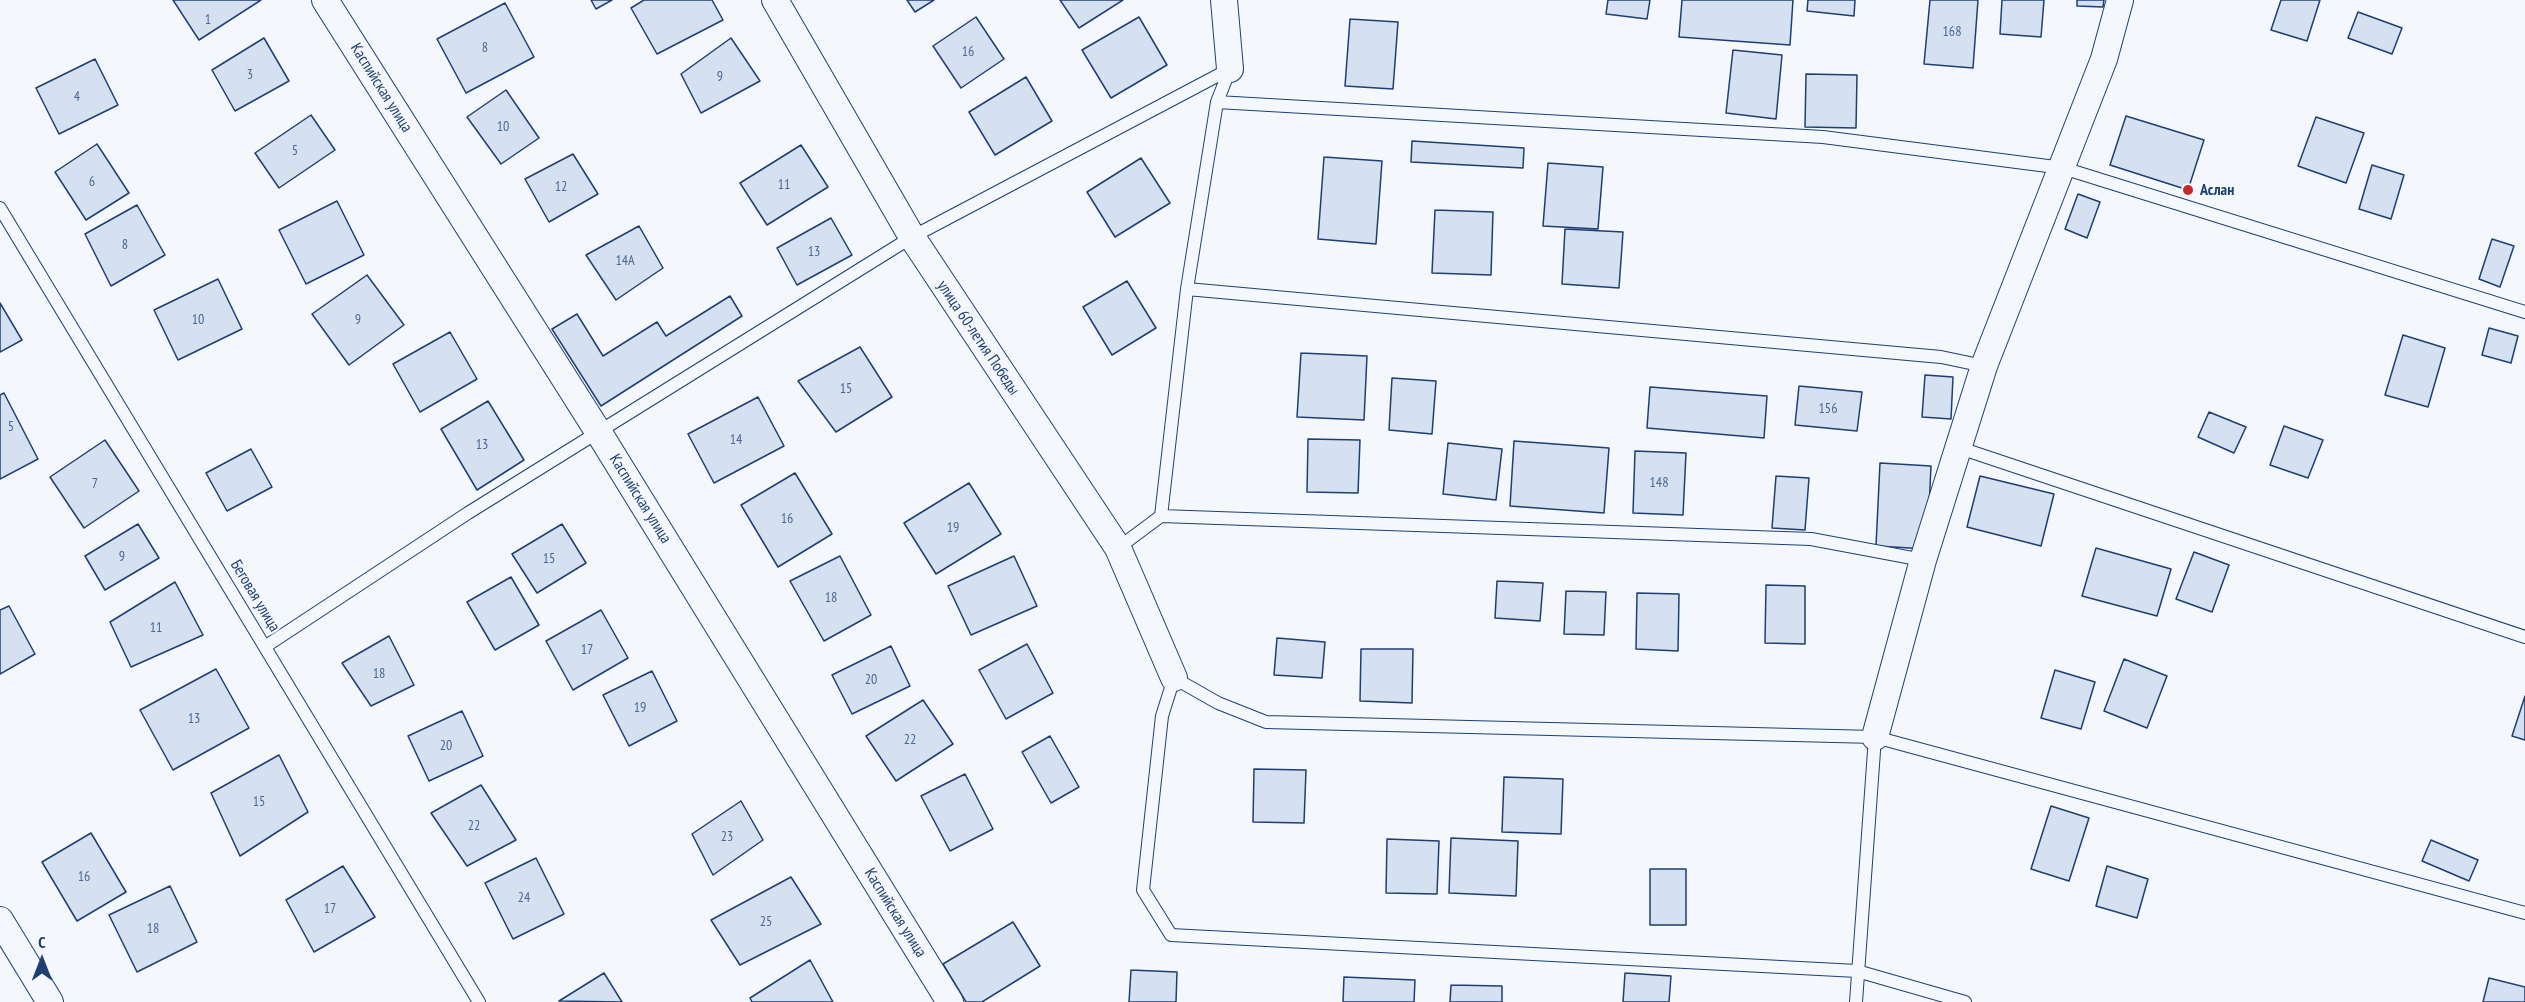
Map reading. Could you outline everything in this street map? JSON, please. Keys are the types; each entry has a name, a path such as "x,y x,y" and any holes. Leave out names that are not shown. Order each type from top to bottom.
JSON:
{"street":[{"name":"Каспийская улица","path":"325,0 599,433 950,1002"},
{"name":"улица 60-летия Победы","path":"775,0 912,237 1118,548 1174,678"},
{"path":"1224,0 1230,69"},
{"path":"1875,737 1923,560 1957,447 1984,366 2104,59 2120,0"},
{"path":"0,920 50,1002"}],"lane":[{"path":"266,646 468,513 912,237 1230,69"},
{"path":"1161,516 1187,289 1217,102 1230,69"},
{"path":"1217,102 1823,137 2063,168 2525,312"},
{"name":"Беговая улица","path":"0,208 479,1002"},
{"path":"1187,289 1941,357 1984,366"},
{"path":"1957,447 2525,637"},
{"path":"1118,548 1161,516 1811,539 1923,560"},
{"path":"1965,1002 1857,971 1172,935 1143,890 1162,716 1174,678 1218,703 1266,722 1875,737 2525,913"},
{"path":"1856,1002 1875,737"}],"building":[{"path":"173,0 261,0 199,40"},
{"path":"591,0 612,0 596,9"},
{"path":"644,0 712,0 723,20 657,54 631,8"},
{"path":"907,0 934,0 915,12"},
{"path":"1060,0 1123,0 1079,28"},
{"path":"1608,0 1650,0 1647,19 1606,14"},
{"path":"1682,0 1793,0 1790,45 1679,37"},
{"path":"1808,0 1855,0 1854,16 1807,11"},
{"path":"1930,0 1978,0 1973,68 1924,64"},
{"path":"2002,0 2044,0 2041,37 2000,34"},
{"path":"2077,0 2104,0 2103,7 2077,6"},
{"path":"2281,0 2320,0 2307,41 2271,30"},
{"path":"505,3 534,57 466,93 437,39"},
{"path":"2358,12 2402,28 2392,54 2348,38"},
{"path":"976,17 1004,59 961,88 933,46"},
{"path":"1139,17 1167,65 1111,98 1082,50"},
{"path":"1350,19 1398,22 1393,89 1345,86"},
{"path":"264,38 289,81 235,111 212,70"},
{"path":"731,38 760,81 701,113 681,74"},
{"path":"1733,50 1782,55 1776,119 1726,113"},
{"path":"95,59 118,105 59,134 36,88"},
{"path":"1806,74 1857,75 1856,128 1805,127"},
{"path":"1026,77 1052,121 995,155 969,112"},
{"path":"506,90 539,138 501,164 467,117"},
{"path":"311,115 335,150 279,188 255,153"},
{"path":"2126,116 2204,140 2188,190 2110,165"},
{"path":"2316,117 2364,133 2346,183 2298,166"},
{"path":"1412,141 1524,148 1523,168 1411,162"},
{"path":"97,144 129,193 86,220 55,172"},
{"path":"801,145 828,187 767,225 740,183"},
{"path":"573,154 598,194 549,222 525,179"},
{"path":"1324,157 1382,161 1376,244 1318,239"},
{"path":"1141,158 1170,203 1115,237 1087,192"},
{"path":"1548,163 1603,167 1598,229 1543,226"},
{"path":"2372,165 2404,175 2391,219 2359,209"},
{"path":"2078,194 2100,202 2087,238 2065,229"},
{"path":"337,201 364,255 306,284 279,230"},
{"path":"137,205 165,255 111,286 85,234"},
{"path":"1435,210 1493,212 1491,275 1432,273"},
{"path":"831,218 852,255 797,285 777,248"},
{"path":"639,226 663,268 616,300 586,255"},
{"path":"1565,229 1623,232 1619,288 1562,284"},
{"path":"2492,239 2514,246 2500,287 2479,279"},
{"path":"367,275 404,325 349,365 312,314"},
{"path":"218,279 242,329 178,360 154,310"},
{"path":"1127,281 1156,328 1112,355 1083,307"},
{"path":"730,296 742,316 601,406 552,329 577,314 603,356 657,322 666,336"},
{"path":"0,303 22,340 0,352"},
{"path":"2489,328 2518,336 2511,363 2482,355"},
{"path":"450,332 477,379 420,412 393,364"},
{"path":"2403,335 2445,348 2428,407 2385,395"},
{"path":"860,347 892,397 836,432 798,381"},
{"path":"1301,353 1367,356 1364,420 1297,417"},
{"path":"1925,375 1953,377 1951,419 1922,417"},
{"path":"1392,378 1436,381 1432,434 1389,430"},
{"path":"1799,386 1862,392 1857,431 1795,425"},
{"path":"1650,387 1767,396 1764,438 1647,428"},
{"path":"4,393 38,459 0,479 0,395"},
{"path":"758,397 784,446 714,483 688,434"},
{"path":"488,401 524,460 477,490 441,429"},
{"path":"2209,412 2246,427 2234,453 2198,437"},
{"path":"2284,426 2323,440 2308,478 2270,465"},
{"path":"1308,439 1360,440 1358,493 1307,492"},
{"path":"105,440 139,491 84,528 50,477"},
{"path":"1514,441 1609,448 1604,513 1510,506"},
{"path":"1448,443 1502,449 1496,500 1443,494"},
{"path":"251,449 272,487 227,511 206,473"},
{"path":"1635,451 1686,453 1683,515 1633,513"},
{"path":"1880,463 1931,466 1927,549 1876,546"},
{"path":"795,473 832,534 778,567 741,505"},
{"path":"1776,476 1809,478 1805,530 1772,528"},
{"path":"1980,476 2054,494 2041,546 1967,527"},
{"path":"969,483 1001,534 936,574 904,523"},
{"path":"138,524 159,558 105,590 85,556"},
{"path":"562,524 586,563 537,593 512,554"},
{"path":"2096,548 2171,569 2157,616 2082,596"},
{"path":"2194,552 2229,565 2212,612 2176,599"},
{"path":"840,556 871,615 824,641 790,581"},
{"path":"1014,556 1037,606 971,635 948,586"},
{"path":"511,577 539,625 495,650 467,602"},
{"path":"1497,581 1543,583 1540,621 1495,618"},
{"path":"175,582 203,635 131,667 110,622"},
{"path":"1766,585 1805,586 1805,644 1765,643"},
{"path":"1566,591 1606,592 1604,635 1564,634"},
{"path":"1637,593 1679,594 1678,651 1636,649"},
{"path":"9,606 35,654 0,674 0,610"},
{"path":"601,610 628,658 573,690 546,641"},
{"path":"389,636 414,685 371,706 342,663"},
{"path":"1277,638 1325,642 1322,678 1274,675"},
{"path":"1027,644 1053,693 1006,719 979,670"},
{"path":"891,646 910,686 852,714 832,675"},
{"path":"1361,649 1413,649 1412,703 1360,701"},
{"path":"2124,659 2167,676 2147,728 2104,711"},
{"path":"216,669 249,728 173,770 140,710"},
{"path":"2055,670 2095,682 2081,729 2041,718"},
{"path":"652,671 677,721 629,746 603,695"},
{"path":"2525,696 2525,740 2512,736"},
{"path":"923,700 953,744 896,781 866,736"},
{"path":"462,711 483,756 429,781 408,736"},
{"path":"1050,736 1079,787 1051,803 1022,752"},
{"path":"279,755 308,812 240,856 211,793"},
{"path":"1254,769 1306,770 1304,823 1253,822"},
{"path":"965,774 993,829 950,851 921,796"},
{"path":"1504,777 1563,779 1561,834 1502,832"},
{"path":"481,785 516,840 467,866 431,813"},
{"path":"741,801 763,840 713,875 692,834"},
{"path":"2051,806 2089,818 2069,881 2031,869"},
{"path":"91,833 126,892 77,921 42,862"},
{"path":"1451,838 1518,841 1516,896 1449,893"},
{"path":"1387,839 1439,841 1437,894 1386,893"},
{"path":"2431,840 2478,860 2469,881 2422,861"},
{"path":"536,858 564,914 513,939 485,883"},
{"path":"343,866 375,917 314,952 286,900"},
{"path":"2107,866 2148,879 2137,918 2096,906"},
{"path":"1650,869 1686,869 1686,925 1650,925"},
{"path":"791,877 821,924 740,965 711,920"},
{"path":"170,886 197,942 137,972 109,915"},
{"path":"1013,922 1040,966 982,1002 966,1002 943,964"},
{"path":"810,960 833,1002 752,1002 750,998"},
{"path":"1131,970 1177,972 1176,1002 1129,1002"},
{"path":"604,973 622,1002 559,1001"},
{"path":"1625,973 1671,976 1669,1002 1623,1002"},
{"path":"1344,977 1415,980 1414,1002 1343,1002"},
{"path":"2489,978 2525,987 2525,1002 2483,1002"},
{"path":"1451,985 1502,986 1502,1002 1450,1002"}],"place":[{"name":"Аслан","path":"2188,190"}]}
